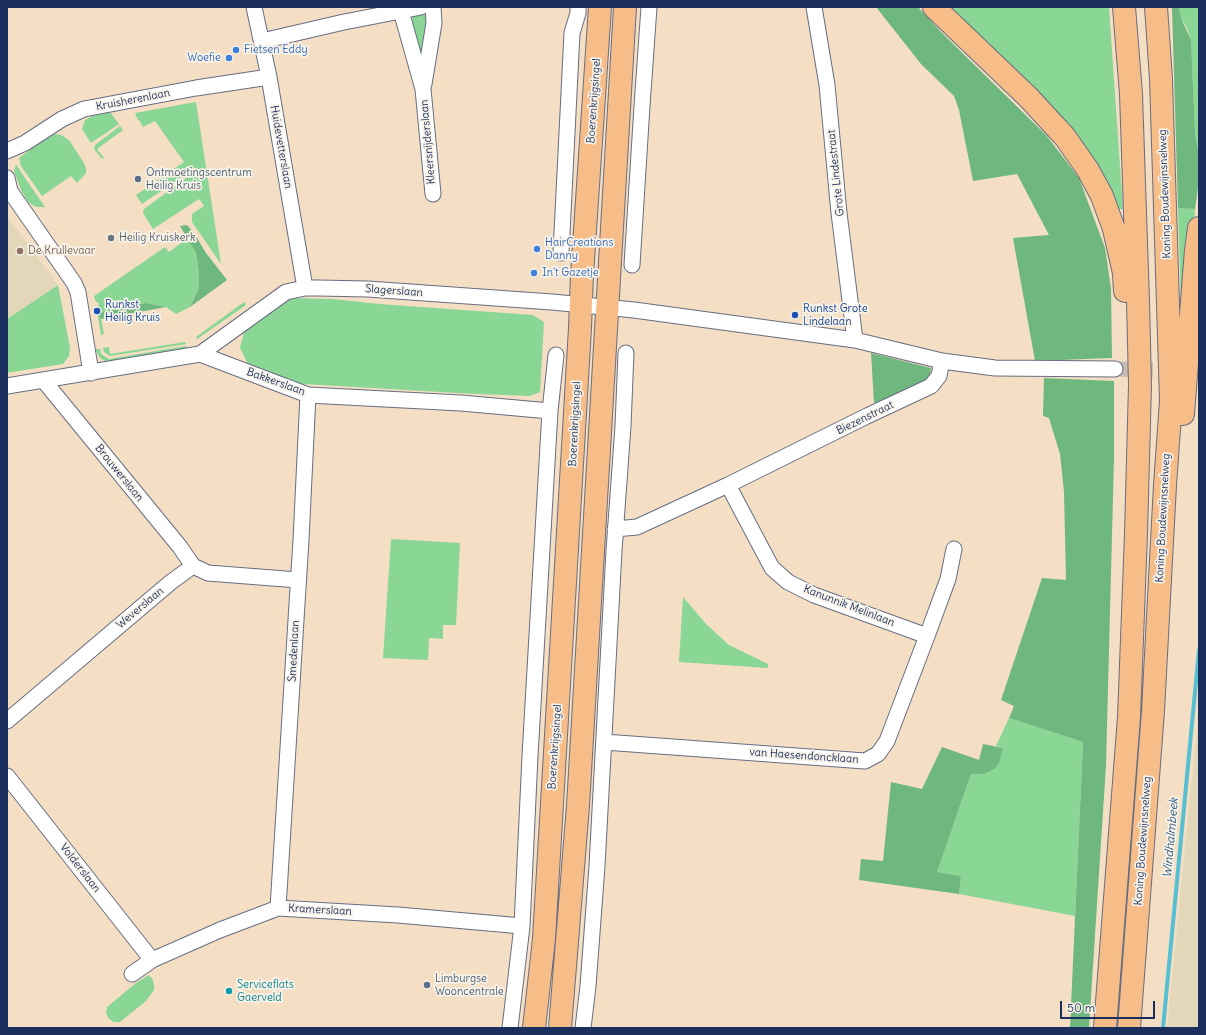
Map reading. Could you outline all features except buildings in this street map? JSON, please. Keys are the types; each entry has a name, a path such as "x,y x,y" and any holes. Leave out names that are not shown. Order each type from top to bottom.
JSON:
{"highway":[{"name":"Boerenkrijgsingel","path":"534,1028 544,939 582,305 583,267 600,7"},
{"path":"560,1028 578,806 598,453 626,7"},
{"path":"934,7 1028,97 1065,137 1088,170 1102,196 1114,229 1124,273 1129,359 1140,385"},
{"name":"Koning Boudewijnsnelweg","path":"1105,1028 1129,717 1140,385 1131,94 1124,7"},
{"name":"Koning Boudewijnsnelweg","path":"1129,1028 1153,711 1171,401 1161,79 1156,7"},
{"path":"1165,485 1177,463 1184,404 1199,228"}],"street":[{"name":"Huidevetterslaan","path":"254,7 269,77 305,288"},
{"path":"262,41 344,22 421,7"},
{"name":"Kleersnijderslaan","path":"423,89 434,23 433,7"},
{"path":"632,265 649,7"},
{"name":"Grote Lindestraat","path":"814,7 827,85 839,213 855,340"},
{"name":"Kleersnijderslaan","path":"401,10 423,89 433,194"},
{"path":"578,10 590,26 598,32"},
{"path":"561,253 572,33 578,10"},
{"name":"Kruisherenlaan","path":"7,151 25,143 62,119 84,109 196,88 269,77"},
{"path":"7,178 10,191 74,283 78,292 91,373"},
{"path":"613,211 637,184"},
{"name":"Slagerslaan","path":"200,354 286,292 305,288 368,289 607,307"},
{"path":"607,307 855,340 942,361 995,368 1115,369"},
{"path":"583,1028 588,986 604,742 616,529 620,489 626,353"},
{"path":"7,386 200,354"},
{"name":"Bakkerslaan","path":"200,354 308,395 461,403 550,411"},
{"path":"510,1028 522,926 550,411 556,355"},
{"name":"Biezenstraat","path":"616,529 637,527 728,485 866,416 931,386 938,376 942,361"},
{"name":"Brouwerslaan","path":"44,380 180,547 193,566"},
{"name":"Smedenlaan","path":"278,908 308,395"},
{"path":"598,453 620,489"},
{"name":"Kanunnik Melinlaan","path":"728,485 772,568 788,582 814,595 927,636"},
{"name":"van Haesendoncklaan","path":"604,742 865,761 878,754 887,741 927,636 948,579 954,549"},
{"path":"193,566 208,572 298,580"},
{"name":"Weverslaan","path":"7,721 171,582 193,566"},
{"name":"Volderslaan","path":"7,776 152,960"},
{"path":"526,836 551,816"},
{"name":"Kramerslaan","path":"132,974 152,960 220,930 278,908 398,915 522,926"}],"shaded area":[{"name":"De Krullevaar","path":"7,217 58,285 7,319"},
{"path":"1199,707 1199,1028 1167,1028"}],"green space":[{"path":"876,7 918,7 942,33 1046,135 1079,178 1105,248 1111,289 1112,358 1035,361 1013,238 1049,235 1017,174 973,181 959,110 954,96 921,64"},
{"path":"944,7 1109,7 1123,209 1115,210"},
{"path":"1172,7 1179,7 1181,18 1191,40 1195,133 1199,157 1199,180 1195,209 1178,208"},
{"path":"1179,7 1199,7 1199,157 1195,133 1191,40 1187,28 1181,18"},
{"path":"422,12 426,16 427,21 423,50 420,51 417,49 412,18 413,16"},
{"path":"196,102 221,264 192,222 192,214 204,206 199,199 153,229 143,213 144,209 197,170 195,168 142,204 136,195 184,162 155,121 143,127 135,113"},
{"path":"110,112 119,124 91,143 82,129 85,120 92,116"},
{"path":"120,126 123,130 97,149 104,158 102,159 94,149 95,145"},
{"path":"55,134 61,135 69,140 84,163 86,173 77,183 71,176 42,196 21,166 19,158 49,136"},
{"path":"16,164 45,207 37,207 29,203 21,190 14,171"},
{"path":"1178,208 1195,209 1187,302 1184,306 1181,304"},
{"path":"187,225 227,280 190,307 199,288 199,273 196,253 180,226"},
{"path":"188,238 196,253 199,273 199,288 190,307 176,314 166,307 146,303 100,313 104,334 101,335 97,311 99,309 98,302 96,302 94,296 165,247 169,252"},
{"path":"58,285 70,348 69,356 63,364 7,373 7,319"},
{"path":"290,298 333,299 379,304 533,315 544,322 540,392 530,396 286,383 249,366 240,348 245,328"},
{"path":"244,302 246,305 197,339 196,337"},
{"path":"146,303 166,307 101,319 99,313"},
{"path":"185,342 186,344 110,356 104,352 103,348 109,347 110,354"},
{"path":"186,346 187,350 109,363 100,358 95,349 100,349 101,354 109,359"},
{"path":"871,353 931,368 929,383 874,403"},
{"path":"1044,378 1114,381 1114,458 1106,765 1089,1028 1070,1028 1083,742 1009,718 1014,706 1001,700 1042,578 1066,580 1064,492 1060,454 1049,418 1043,416"},
{"path":"391,539 460,543 456,625 443,625 443,639 429,638 428,660 383,658"},
{"path":"683,597 706,624 729,645 768,664 768,668 679,662"},
{"path":"1009,718 1083,742 1075,916 959,894 961,876 937,872 971,774 1003,748 996,746"},
{"path":"983,744 1003,748 999,763 994,769 984,774 971,774 937,872 961,876 959,894 859,880 861,859 883,861 891,782 922,789 942,747 979,760"},
{"path":"149,975 153,980 154,990 146,1001 120,1022 114,1022 109,1019 106,1013 107,1007 136,983"}],"waterway":[{"name":"Windhalmbeek","path":"1163,1028 1199,650"}],"tunnel":[{"path":"1115,369 1199,370"}],"place":[{"name":"Fietsen Eddy","path":"236,50"},
{"name":"Woefie","path":"229,58"},
{"name":"Ontmoetingscentrum Heilig Kruis","path":"138,179"},
{"name":"Heilig Kruiskerk","path":"111,238"},
{"name":"HairCreations Danny","path":"537,249"},
{"name":"De Krullevaar","path":"20,251"},
{"name":"In't Gazetje","path":"534,273"},
{"name":"Runkst Heilig Kruis","path":"97,311"},
{"name":"Runkst Grote Lindelaan","path":"795,315"},
{"name":"Limburgse Wooncentrale","path":"427,985"},
{"name":"Serviceflats Gaerveld","path":"229,991"}]}
